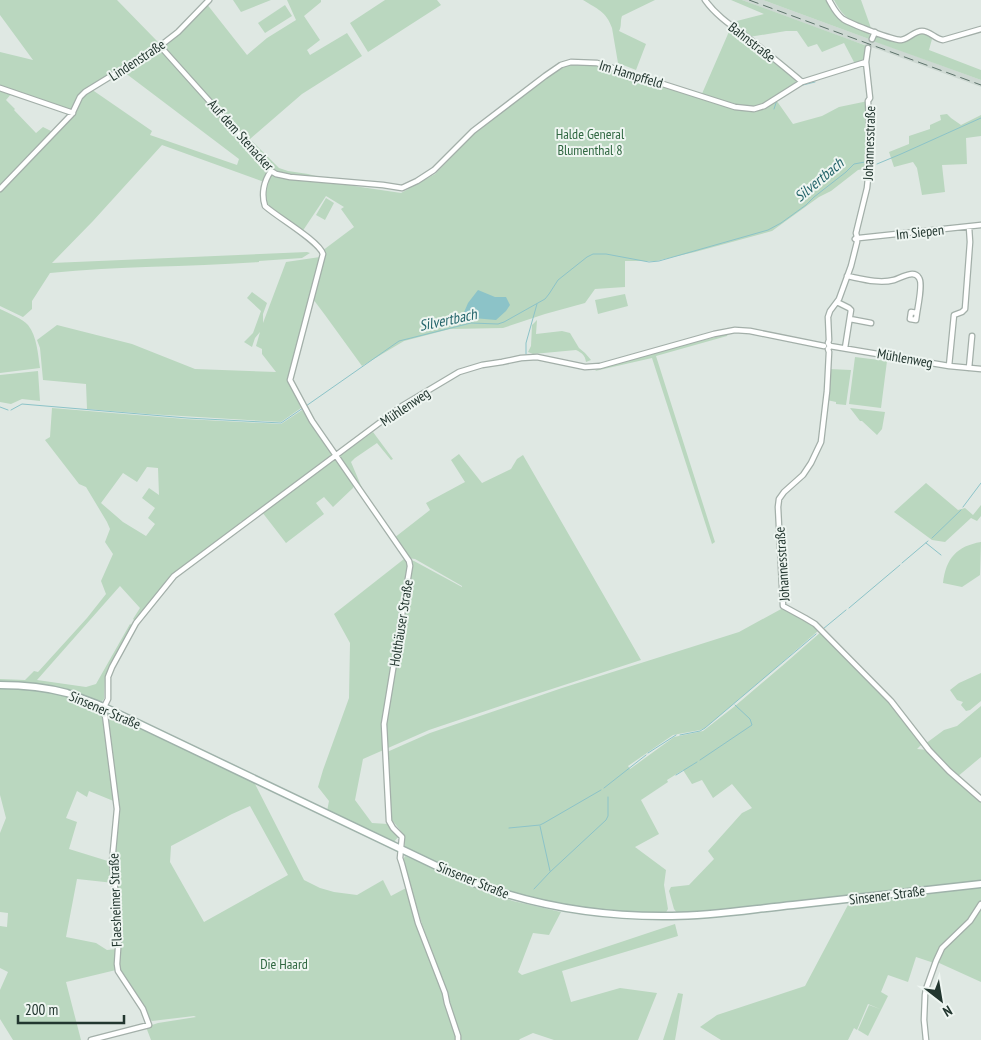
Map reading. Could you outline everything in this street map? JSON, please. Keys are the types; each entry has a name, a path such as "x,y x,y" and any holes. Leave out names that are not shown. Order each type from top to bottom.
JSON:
{"main road":[{"name":"Sinsener Straße","path":"0,685 18,685 66,693 104,707 484,887 524,899 570,909 631,915 698,915 981,884"}],"street":[{"name":"Lindenstraße","path":"0,189 67,120 73,113 80,97 85,92 160,46 178,32 209,0"},
{"name":"Bahnstraße","path":"704,0 721,18 802,82"},
{"path":"829,0 841,18 894,39 900,40 924,31 936,39 943,40 981,29"},
{"path":"872,39 875,32"},
{"name":"Auf dem Stenacker","path":"160,46 247,142 270,171 290,177 402,188"},
{"name":"Johannesstraße","path":"868,48 866,62 870,98 868,104 870,144 867,188 856,233 858,238 848,276 837,302 828,317 829,340 827,346 830,352 821,442 803,476 784,492 779,499 783,606 805,618 818,628 891,701 929,750 981,800"},
{"name":"Im Hampffeld","path":"402,188 434,170 473,131 545,76 561,65 571,62 596,63 735,107 754,109 764,106 802,82 866,62"},
{"path":"0,88 73,113"},
{"name":"Holthäuser Straße","path":"270,171 263,194 265,206 311,239 319,247 322,254 290,380 306,411 410,561 384,724 389,821 402,837 400,858 418,923 445,993 458,1040"},
{"name":"Im Siepen","path":"858,238 981,226"},
{"path":"949,366 954,315 962,312 965,308 970,242 969,227"},
{"path":"848,276 871,281 892,281 908,274 915,274 920,278 917,313"},
{"path":"837,302 850,308 852,311 844,348"},
{"path":"850,320 871,323"},
{"name":"Mühlenweg","path":"104,707 108,699 108,677 115,660 136,623 174,576 402,406 460,372 482,365 537,357 585,368 600,366 714,334 735,330 750,331 949,366 981,369"},
{"path":"969,368 972,336"},
{"name":"Flaesheimer Straße","path":"91,1040 149,1025 143,1009 118,971 119,934 112,862 117,809 104,707"},
{"path":"926,1040 924,1020 925,994 936,961 942,948 970,921 981,904"}],"shaded area":[{"path":"742,0 763,0 981,80 981,87 850,40"}],"green space":[{"path":"0,0 117,0 156,40 266,165 267,175 264,182 162,145 52,263 310,253 302,258 259,262 50,273 32,301 32,309 23,317 0,306 0,192 73,113 0,87 0,52 33,60 0,15","holes":["120,69 239,159 237,165 150,135 152,131 91,89"]},
{"path":"233,0 271,0 241,12"},
{"name":"Halde General Blumenthal 8","path":"287,0 321,0 304,16 320,40 307,50 310,55 347,33 362,56 302,94 250,139 279,168 288,171 308,174 354,186 401,193 435,174 475,133 550,75 568,65 596,63 701,96 731,27 798,81 774,97 793,124 822,116 839,107 868,101 870,144 867,168 858,170 831,191 819,197 772,231 656,261 625,261 625,287 595,289 585,303 503,328 450,329 404,341 362,366 313,299 322,251 354,227 341,209 344,207 326,196 302,232 266,205 265,187 271,171 161,46 206,3 247,55 267,38 296,20"},
{"path":"385,0 437,0 441,5 368,52 350,23"},
{"path":"583,0 655,0 621,18 619,31 646,44 636,70 618,63 610,22 600,11"},
{"path":"731,0 742,0 867,46 864,59 855,64 844,43 822,52 817,44 808,47 797,31 749,37 729,23 764,14"},
{"path":"763,0 827,0 840,20 868,31 869,39"},
{"path":"834,0 861,0 871,28 845,16"},
{"path":"285,5 292,16 265,33 258,23"},
{"path":"920,32 927,34 932,39 929,50 981,70 981,80 873,41 878,35 899,41"},
{"path":"0,89 12,93 6,100 36,133 43,127 53,132 0,187"},
{"path":"947,114 961,125 981,115 981,136 966,138 967,164 942,165 945,192 922,195 917,168 913,162 894,167 889,152 909,144 909,136 930,129 930,125 941,120 940,115"},
{"path":"326,198 334,203 325,220 316,215"},
{"path":"320,257 289,382 301,408 281,422 87,409 86,384 43,380 40,348 37,340 57,325 132,344 195,369 276,372 262,354 262,349 256,346 260,332 255,338 252,347 244,342 253,333 261,311 247,298 252,292 267,303 263,314 263,323 286,262"},
{"path":"625,294 628,306 598,314 595,300"},
{"path":"0,309 19,318 31,329 38,352 40,368 0,373"},
{"path":"537,320 536,334 562,331 570,333 579,348 591,360 586,362 583,354 576,350 533,354 528,352 531,346 532,325"},
{"path":"728,334 727,336 656,356 715,542 712,544 652,358 595,371 600,367"},
{"path":"855,357 887,361 881,408 849,404"},
{"path":"829,369 851,370 846,405 836,404 836,402 827,400"},
{"path":"38,371 40,401 22,399 11,404 0,402 0,375"},
{"path":"52,408 185,419 281,424 302,410 332,455 242,524 242,521 240,522 240,525 173,575 135,621 133,619 140,608 120,586 37,680 86,687 96,684 130,624 132,625 105,676 104,699 101,702 74,692 35,684 0,683 0,679 25,680 34,671 38,672 106,594 101,581 113,554 105,542 110,529 86,487 79,484 45,440 50,437","holes":["147,467 158,468 159,495 149,488 142,498 155,508 148,518 155,524 146,536 123,522 101,503 123,473 137,482"]},
{"path":"850,408 885,412 882,429 877,435 860,421"},
{"path":"373,432 393,459 391,460 377,443 355,458 351,462 362,488 338,457"},
{"path":"459,454 482,483 511,469 517,459 523,455 641,660 429,730 363,759 355,800 372,823 388,824 399,836 393,843 327,811 329,801 318,787 349,698 350,643 334,614 404,559 414,561 462,587 415,559 408,558 394,538 430,510 426,503 465,482 451,460"},
{"path":"336,458 354,484 353,488 333,507 324,497 316,503 324,514 286,543 262,512"},
{"path":"926,483 958,510 965,508 973,515 981,505 981,516 977,521 971,518 945,542 932,540 894,512"},
{"path":"981,542 980,575 962,587 943,583 947,567 954,555 965,547"},
{"path":"783,608 804,618 819,630 705,728 673,735 628,766 630,769 674,737 703,731 821,632 870,678 923,743 917,749 929,750 925,744 944,730 957,726 981,706 981,757 957,777 981,799 981,882 711,912 677,913 669,891 671,887 689,885 714,859 708,851 742,813 752,808 732,784 713,798 702,780 692,784 683,770 641,800 659,834 635,847 666,870 664,885 668,909 665,914 584,909 536,901 486,885 405,849 404,835 392,820 387,752 430,733 562,688 739,632"},
{"path":"981,673 981,701 966,711 961,705 963,702 957,700 950,690 959,683"},
{"path":"0,688 38,690 61,695 103,711 116,802 89,791 87,797 77,791 66,818 77,822 69,849 111,862 114,883 77,879 66,937 96,943 107,950 117,949 116,970 66,982 81,1040 13,1040 0,1019 0,990 8,972 0,968 0,926 7,927 8,913 0,912 0,833 6,818 0,795"},
{"name":"Die Haard","path":"105,710 254,782 304,880 334,892 357,895 383,880 391,896 406,888 417,927 431,961 435,959 422,924 404,864 405,856 462,880 480,890 513,901 561,912 549,935 533,933 518,972 522,975 675,924 678,936 562,971 571,1002 620,988 657,993 638,1040 554,1040 533,1033 519,1040 151,1040 146,1027 158,1023 196,1017 152,1021 119,974 119,942 113,862 118,810","holes":["250,806 288,875 204,922 170,862 171,846"]},
{"path":"981,887 981,901 969,921 941,948 934,963 916,957 908,982 888,975 881,992 888,996 868,1036 858,1030 869,1005 880,1009 868,1004 857,1030 854,1028 848,1040 721,1040 700,1027 717,1015 805,986 849,903"},
{"path":"981,906 981,982 937,962 943,949"},
{"path":"678,993 683,994 675,1040 663,1040"}],"water":[{"path":"478,290 495,297 506,297 510,305 496,320 462,317 468,303"}],"waterway":[{"path":"799,86 815,82"},
{"path":"774,109 777,100"},
{"name":"Silvertbach","path":"877,164 981,118"},
{"name":"Silvertbach","path":"306,406 399,341 471,323 498,324 504,322 545,299 558,280 593,254 606,254 649,262 659,261 768,230 806,205 854,164 865,162"},
{"path":"526,354 526,343 537,304"},
{"name":"Silvertbach","path":"11,410 22,404 187,418 281,423 303,408"},
{"name":"Silvertbach","path":"0,407 8,410"},
{"path":"963,507 981,483"},
{"path":"932,538 961,510"},
{"path":"902,563 928,541"},
{"path":"926,543 941,555"},
{"path":"849,608 900,565"},
{"path":"823,629 846,610"},
{"path":"680,735 700,731 705,728 816,634"},
{"path":"700,760 752,725 750,719 735,705"},
{"path":"648,753 676,735"},
{"path":"604,788 646,755"},
{"path":"676,775 697,762"},
{"path":"509,828 540,825 601,790"},
{"path":"534,889 606,820 608,816 608,797"},
{"path":"540,826 550,871"}],"tunnel":[{"path":"868,48 872,39"}],"railway":[{"path":"749,0 981,85"}]}
